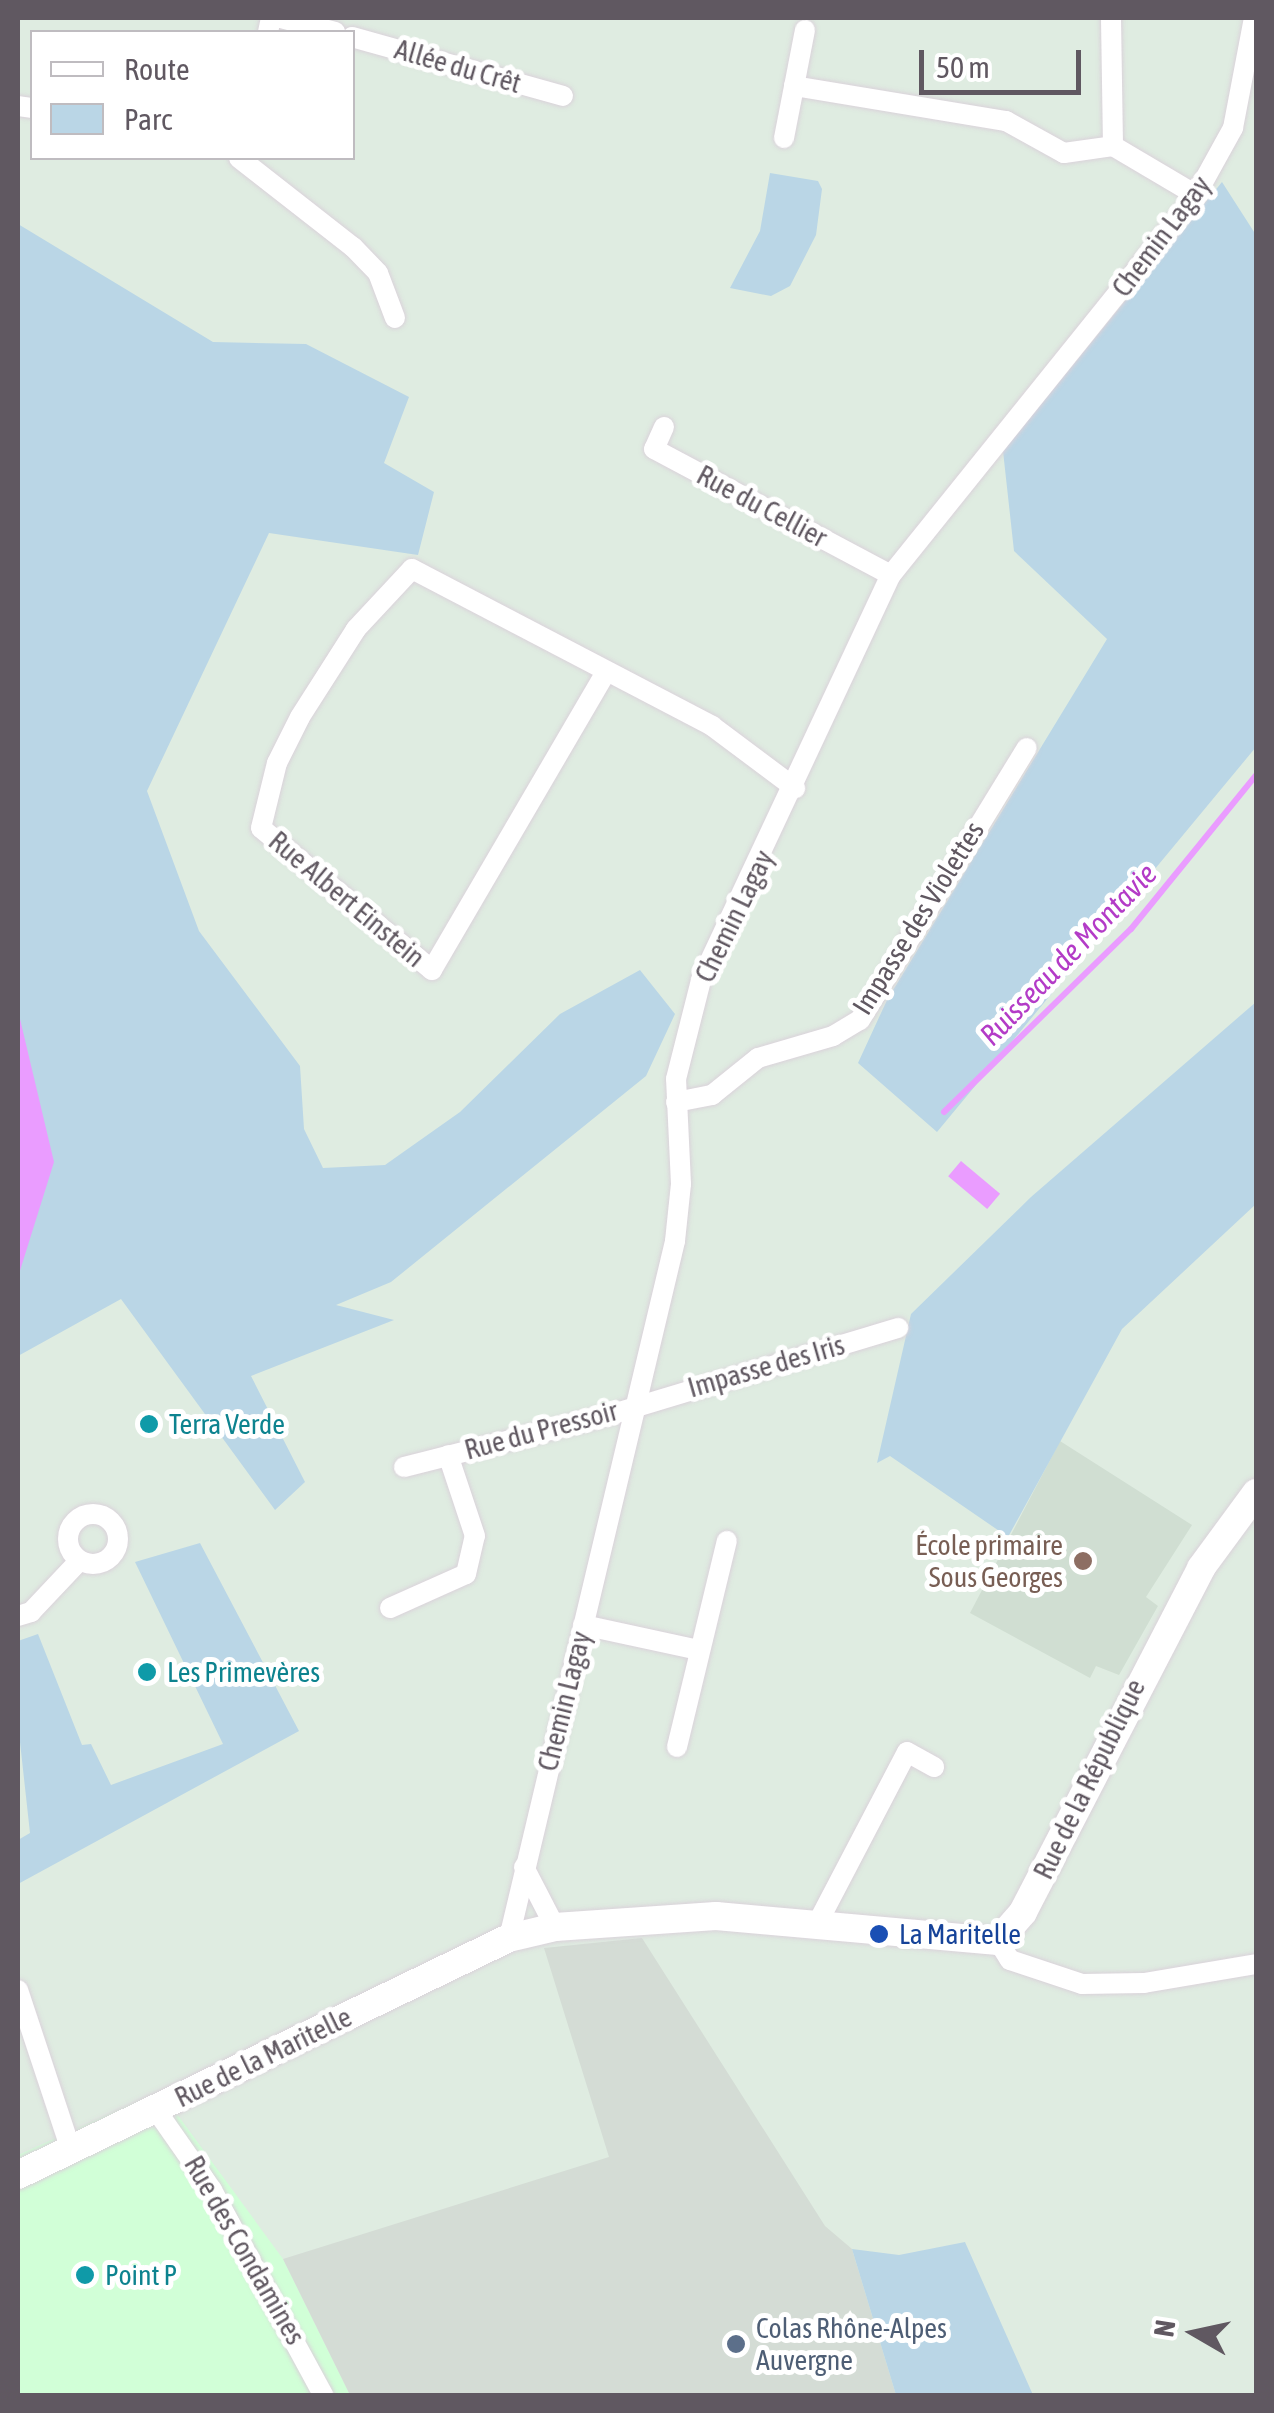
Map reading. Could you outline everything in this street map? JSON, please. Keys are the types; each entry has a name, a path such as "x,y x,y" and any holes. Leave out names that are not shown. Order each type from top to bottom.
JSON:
{"street":[{"path":"281,18 328,30"},
{"path":"1111,18 1114,146"},
{"name":"Chemin Lagay","path":"508,1938 674,1241 681,1184 676,1102 684,1033 701,980 795,788 891,574 1196,195 1234,128 1254,18"},
{"path":"784,138 805,30"},
{"name":"Allée du Crêt","path":"355,38 563,96"},
{"path":"794,86 1006,121 1064,153 1114,146 1196,195"},
{"path":"242,160 352,246 378,273 395,318"},
{"name":"Rue du Cellier","path":"664,427 654,449 891,574"},
{"name":"Rue Albert Einstein","path":"606,672 432,970 261,828 277,763 300,717 356,629 412,569 712,726 795,788"},
{"name":"Impasse des Violettes","path":"676,1102 712,1094 758,1058 832,1036 860,1020 1027,748"},
{"name":"Impasse des Iris","path":"635,1404 898,1328"},
{"name":"Rue du Pressoir","path":"404,1467 635,1404"},
{"name":"Rue du Pressoir","path":"390,1608 466,1574 476,1536 448,1455"},
{"name":"Rue de la République","path":"998,1941 1023,1912 1201,1568 1256,1492"},
{"path":"677,1747 726,1541"},
{"path":"18,1616 30,1612 80,1560"},
{"path":"583,1625 699,1650"},
{"path":"816,1926 908,1752 934,1767"},
{"path":"524,1865 555,1927"},
{"path":"508,1938 555,1927 680,1916 998,1941 1010,1960 1082,1984 1144,1983 1256,1964"},
{"name":"Rue de la Maritelle","path":"18,2175 508,1938"},
{"path":"18,1990 71,2150"},
{"name":"Rue des Condamines","path":"156,2110 220,2203 324,2396"}],"shaded area":[{"path":"18,898 20,1019 54,1162 18,1277"},
{"path":"961,1161 1000,1194 987,1209 948,1176"},
{"name":"École primaire Sous Georges","path":"1060,1441 1192,1525 1146,1597 1158,1606 1119,1675 1096,1666 1090,1678 970,1613"},
{"path":"642,1938 825,2226 852,2249 896,2395 350,2395 283,2259 609,2157 544,1948"},
{"path":"160,2091 283,2259 350,2395 18,2395 18,2155"}],"green space":[{"path":"770,173 818,181 822,189 816,235 790,286 771,296 730,288 760,231"},
{"path":"1222,182 1256,235 1256,747 937,1132 858,1063 887,1000 1107,639 1014,551 1003,451"},
{"path":"18,224 213,342 306,344 409,397 384,463 434,492 418,555 269,533 147,791 199,931 300,1066 304,1129 323,1168 385,1165 460,1112 560,1014 640,970 675,1014 646,1076 391,1282 336,1305 394,1320 251,1376 305,1482 275,1510 121,1299 18,1356"},
{"path":"1256,1002 1256,1204 1122,1329 1008,1537 890,1456 877,1463 911,1314 1031,1197"},
{"path":"200,1543 299,1731 18,1884 18,1840 30,1833 18,1724 18,1641 38,1634 82,1745 91,1744 111,1785 223,1744 135,1562"},
{"path":"965,2242 1033,2395 896,2395 852,2249 899,2255"}],"waterway":[{"name":"Ruisseau de Montavie","path":"944,1112 1131,929 1256,775"}],"place":[{"name":"Terra Verde","path":"149,1424"},
{"name":"École primaire Sous Georges","path":"1083,1561"},
{"name":"Les Primevères","path":"147,1672"},
{"name":"La Maritelle","path":"879,1934"},
{"name":"Point P","path":"85,2275"},
{"name":"Colas Rhône-Alpes Auvergne","path":"736,2344"}]}
